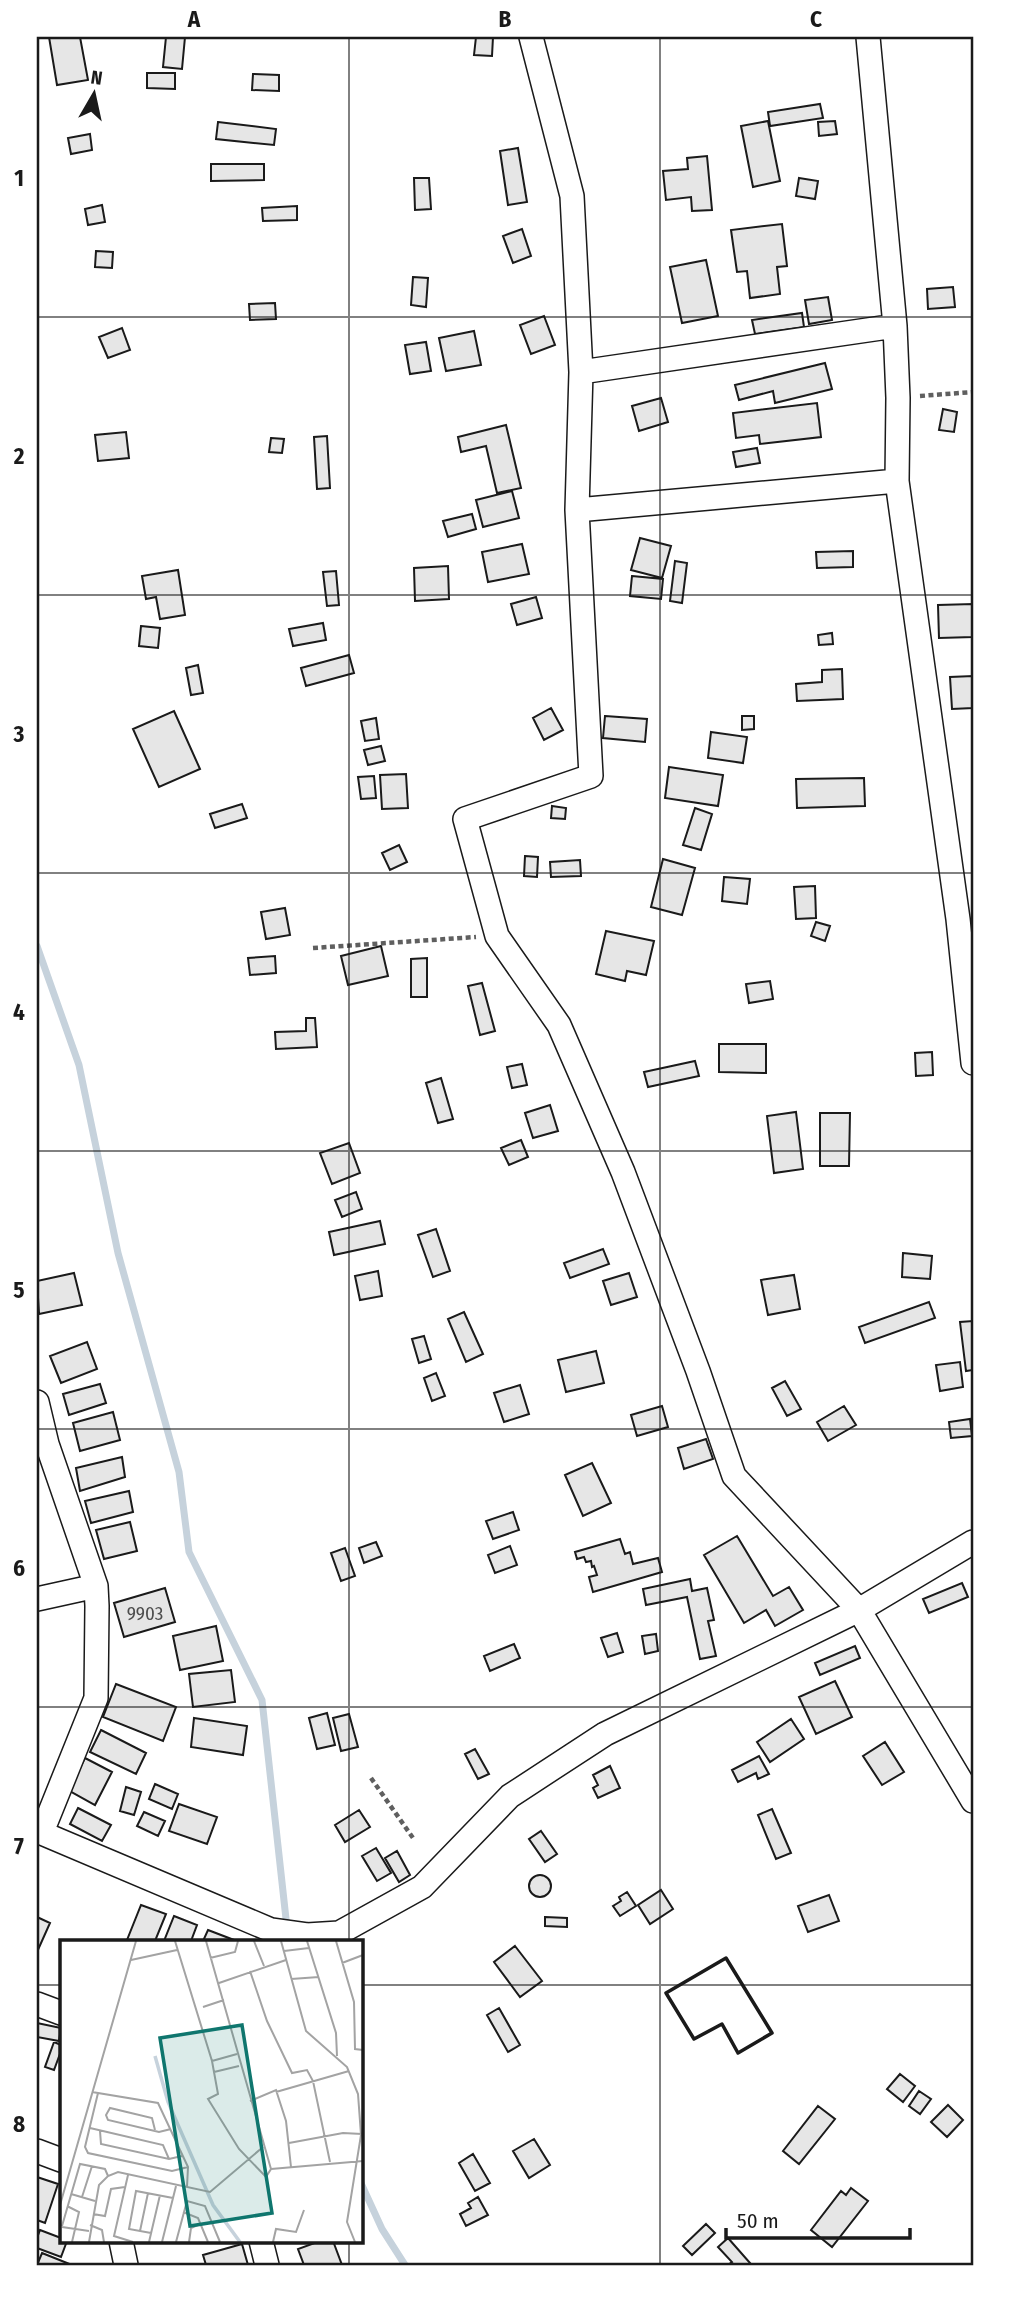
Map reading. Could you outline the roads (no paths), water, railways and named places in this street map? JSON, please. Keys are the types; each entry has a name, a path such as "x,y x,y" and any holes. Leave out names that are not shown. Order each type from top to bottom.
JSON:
{"street":[{"path":"531,37 572,197 581,372 577,510 591,776 466,819 497,936 559,1025 623,1172 734,1476 859,1611 973,1801"},
{"path":"868,37 895,326 897,481 965,918 973,1063"},
{"path":"581,372 895,326"},
{"path":"577,510 897,481"},
{"path":"37,1402 42,1445 96,1586 97,1606 96,1698 39,1831 271,1930 307,1935 339,1933 422,1887 510,1796 605,1734 859,1611 973,1542"},
{"path":"37,1598 96,1586"},
{"path":"37,2004 60,2013"},
{"path":"37,2151 60,2160"},
{"path":"121,2242 126,2265"},
{"path":"261,2242 267,2265"}],"waterway":[{"path":"37,946 79,1065 118,1253 179,1472 189,1552 262,1700 287,1928"},
{"path":"362,2185 382,2229 405,2265"}]}
